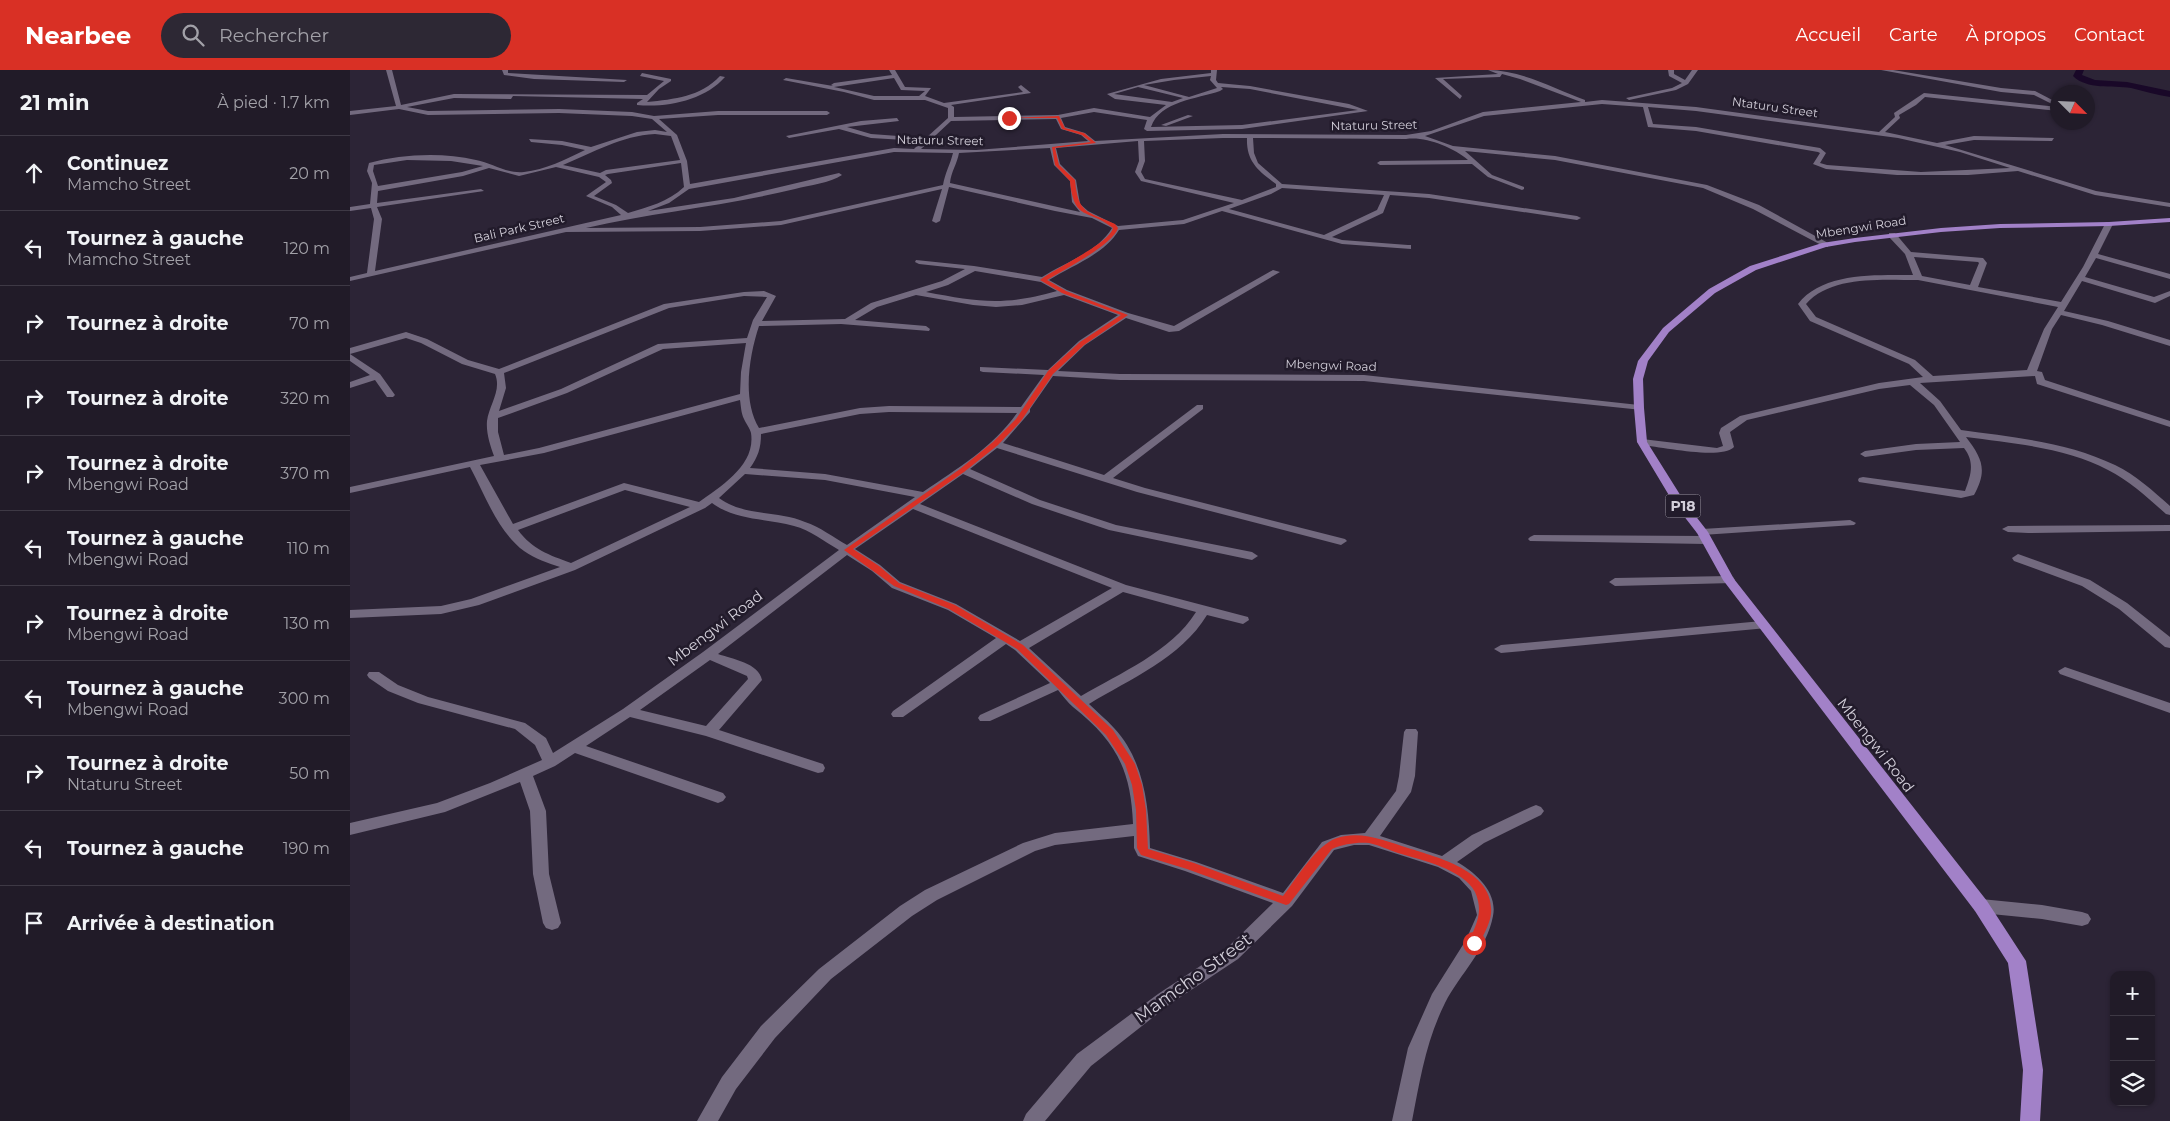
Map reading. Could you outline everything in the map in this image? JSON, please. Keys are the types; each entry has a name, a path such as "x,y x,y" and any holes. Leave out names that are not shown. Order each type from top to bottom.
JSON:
{"main road":[{"name":"Mbengwi Road","path":"2030,1121 2033,1070 2017,962 1981,906 1729,580 1704,536 1679,502 1642,442 1638,379 1643,361 1666,330 1712,291 1753,268 1825,245 1892,235 2000,226 2109,224 2170,220"}],"street":[{"path":"389,70 388,75 396,94 395,100 399,107 428,113 559,111 632,114 654,118 718,113 827,113"},
{"path":"505,70 506,74 546,78 624,80"},
{"path":"542,70 546,78"},
{"path":"1491,70 1546,87 1567,97 1598,102 1657,94 1674,89 1686,83 1695,70"},
{"path":"1671,70 1671,75 1674,78 1686,83"},
{"path":"1884,70 2000,90 2034,93 2050,101"},
{"path":"1173,104 1115,97 1110,94 1136,85 1174,77 1214,72 1213,83 1220,88 1216,92 1188,98 1173,104 1151,119 1146,127 1151,129 1242,127 1365,111 1331,101 1305,99 1254,88 1216,85"},
{"path":"826,87 894,73 903,89 929,90 921,98"},
{"path":"1460,97 1438,78 1506,74"},
{"path":"632,114 639,104 669,80 642,75"},
{"path":"639,104 675,100 702,94 712,88 722,77"},
{"path":"536,83 546,78"},
{"path":"786,80 874,98 921,98 945,104 952,109 950,119 916,150"},
{"path":"1136,85 1188,98"},
{"path":"480,113 529,87"},
{"path":"945,104 1028,93 1021,87"},
{"path":"1881,133 1898,117 1896,114 1914,104 1924,95 2050,109"},
{"path":"350,113 399,107 454,96 648,97"},
{"name":"Ntaturu Street","path":"687,187 885,150 956,153 1053,148 1141,139 1250,136 1384,138 1420,136 1483,114 1598,102 1737,113 1881,133 1937,145 2095,192 2170,205"},
{"path":"1645,105 1650,126 1696,129 1820,150 1823,153 1816,164 1826,167 1896,174 1967,174 2021,170"},
{"path":"950,119 1058,117 1094,110 1151,119"},
{"path":"1112,141 1190,116"},
{"path":"1058,117 1063,128 1083,134 1094,143"},
{"path":"654,118 674,136 674,143 682,153 687,187"},
{"path":"789,136 842,128 861,123 897,120"},
{"path":"842,128 871,136 928,140"},
{"path":"371,273 378,219 373,205 375,182 370,171 371,164 383,161 462,160 523,174 555,165 590,149 646,131 658,131 674,136"},
{"path":"1250,136 1249,151 1253,164 1280,186 1429,196 1577,218"},
{"path":"1420,136 1462,152 1490,176 1522,188"},
{"path":"1937,145 1974,138 2052,138"},
{"path":"1141,139 1142,161 1138,176 1143,180 1241,202"},
{"path":"532,140 556,142 590,149"},
{"path":"1053,148 1057,165 1072,180 1074,198 1077,205 1095,217"},
{"path":"1453,148 1555,158 1705,186 1756,207 1825,245"},
{"path":"936,221 948,172 954,162 956,153"},
{"path":"601,175 613,171 684,161"},
{"path":"1380,163 1473,162"},
{"path":"555,165 601,175 610,181 589,196 614,206 627,216 738,200 839,175"},
{"path":"375,189 462,174 490,166"},
{"path":"563,230 725,229 765,225 946,185 995,193 1060,211 1095,217 1109,222 1116,228 1184,222 1270,193 1280,186"},
{"name":"Bali Park Street","path":"350,279 627,216 665,203 687,187"},
{"path":"350,209 481,191"},
{"path":"1324,238 1380,211 1388,193"},
{"path":"1221,210 1324,238 1357,244 1408,247"},
{"path":"2031,373 2048,329 2094,254 2109,224"},
{"path":"1043,280 1111,237 1116,228"},
{"path":"1892,235 1910,254 1918,278"},
{"path":"1910,254 1980,260 1983,263 1973,288"},
{"path":"2094,254 2170,277"},
{"path":"919,262 974,268 1043,280 1064,292 1169,329 1176,329 1276,272"},
{"path":"847,321 874,305 952,280 974,268"},
{"path":"1931,379 1912,362 1813,319 1802,304 1805,296 1827,285 1898,278 1918,278 1973,288 2061,309 2170,343"},
{"path":"2079,278 2149,300 2155,300 2170,293"},
{"path":"915,292 983,303 1005,304 1035,300 1064,292"},
{"path":"350,351 406,335 424,341 465,362 499,372 582,341 649,312 697,300 744,294 768,294 772,296 756,324 744,396 748,418 756,432 753,454 743,471 712,498 701,506 571,567 476,602 441,610 350,614"},
{"name":"Mbengwi Road","path":"350,829 440,808 525,774 575,747 628,712 708,655 815,572 926,496 996,444 1008,434 1050,373 1082,343 1125,315"},
{"path":"756,324 847,321 926,329"},
{"path":"493,416 564,392 661,346 752,340"},
{"path":"350,357 377,376 390,396"},
{"name":"Mbengwi Road","path":"983,369 1129,377 1364,378 1639,408"},
{"path":"499,372 502,376 500,393 493,416 492,434 500,459"},
{"path":"1642,442 1718,451 1726,450 1729,447 1724,433 1725,430 1744,418 1833,395 1912,381 2031,373 2039,374 2040,382 2170,424"},
{"path":"350,385 377,376"},
{"path":"1863,480 1961,496 1970,493 1978,468 1975,454 1956,432 1937,403 1912,381"},
{"path":"350,490 573,443 744,396"},
{"path":"1106,478 1200,407"},
{"path":"756,432 860,411 889,409 1026,410"},
{"path":"1956,432 2038,444 2087,458 2111,467 2137,483 2170,512"},
{"path":"996,444 1202,507 1341,541"},
{"path":"1865,454 1916,447 1967,445"},
{"path":"473,463 511,528 524,546 533,552 571,567"},
{"path":"962,470 1036,502 1113,528 1252,556"},
{"path":"743,471 825,477 926,496"},
{"path":"511,528 624,486 701,506"},
{"path":"712,498 724,507 738,513 801,524 848,550 876,568 896,585 952,607 1020,647 1078,704 1110,732 1130,764 1137,785 1142,848 1149,855 1190,866 1286,901"},
{"path":"913,504 1122,588 1203,611 1243,620"},
{"path":"1534,539 1704,536 1850,522"},
{"path":"2008,529 2080,531 2114,527 2170,528"},
{"path":"2018,558 2086,583 2123,606 2170,644"},
{"path":"1615,582 1729,580"},
{"path":"1020,647 1122,588"},
{"path":"1078,704 1172,648 1192,629 1203,611"},
{"path":"1500,649 1762,625"},
{"path":"898,714 1005,638"},
{"path":"708,655 747,669 754,674 755,680 709,732"},
{"path":"2065,671 2170,708"},
{"path":"374,675 393,688 423,700 520,726 541,742 550,762"},
{"path":"985,718 1058,685"},
{"path":"628,712 709,732 818,768"},
{"path":"1369,839 1403,792 1407,776 1411,732"},
{"path":"575,747 718,797"},
{"path":"525,774 538,811 541,874 552,923"},
{"path":"1444,863 1478,839 1536,812"},
{"path":"707,1121 743,1062 774,1026 825,974 931,894 1029,847 1055,839 1142,830"},
{"name":"Mamcho Street","path":"1033,1121 1084,1060 1164,998 1232,954 1286,901 1328,846 1340,841 1369,839 1444,863 1465,874 1478,888 1483,901 1485,915 1474,943 1438,999 1417,1048 1402,1121"},
{"path":"1981,906 2042,912 2082,919"}],"waterway":[{"path":"2080,70 2077,76 2089,81 2127,85 2170,94"}],"route":[{"path":"1009,118 1058,117 1063,128 1083,134 1094,143 1053,148 1057,165 1072,180 1074,198 1077,205 1095,217 1109,222 1116,228 1111,237 1043,280 1064,292 1125,315 1082,343 1050,373 1008,434 982,456 848,550 876,568 896,585 952,607 1020,647 1042,670 1110,732 1130,764 1137,785 1141,810 1142,848 1144,852 1240,883 1286,901 1328,846 1340,841 1369,839 1444,863 1465,874 1478,888 1483,901 1485,915 1474,943"}]}
